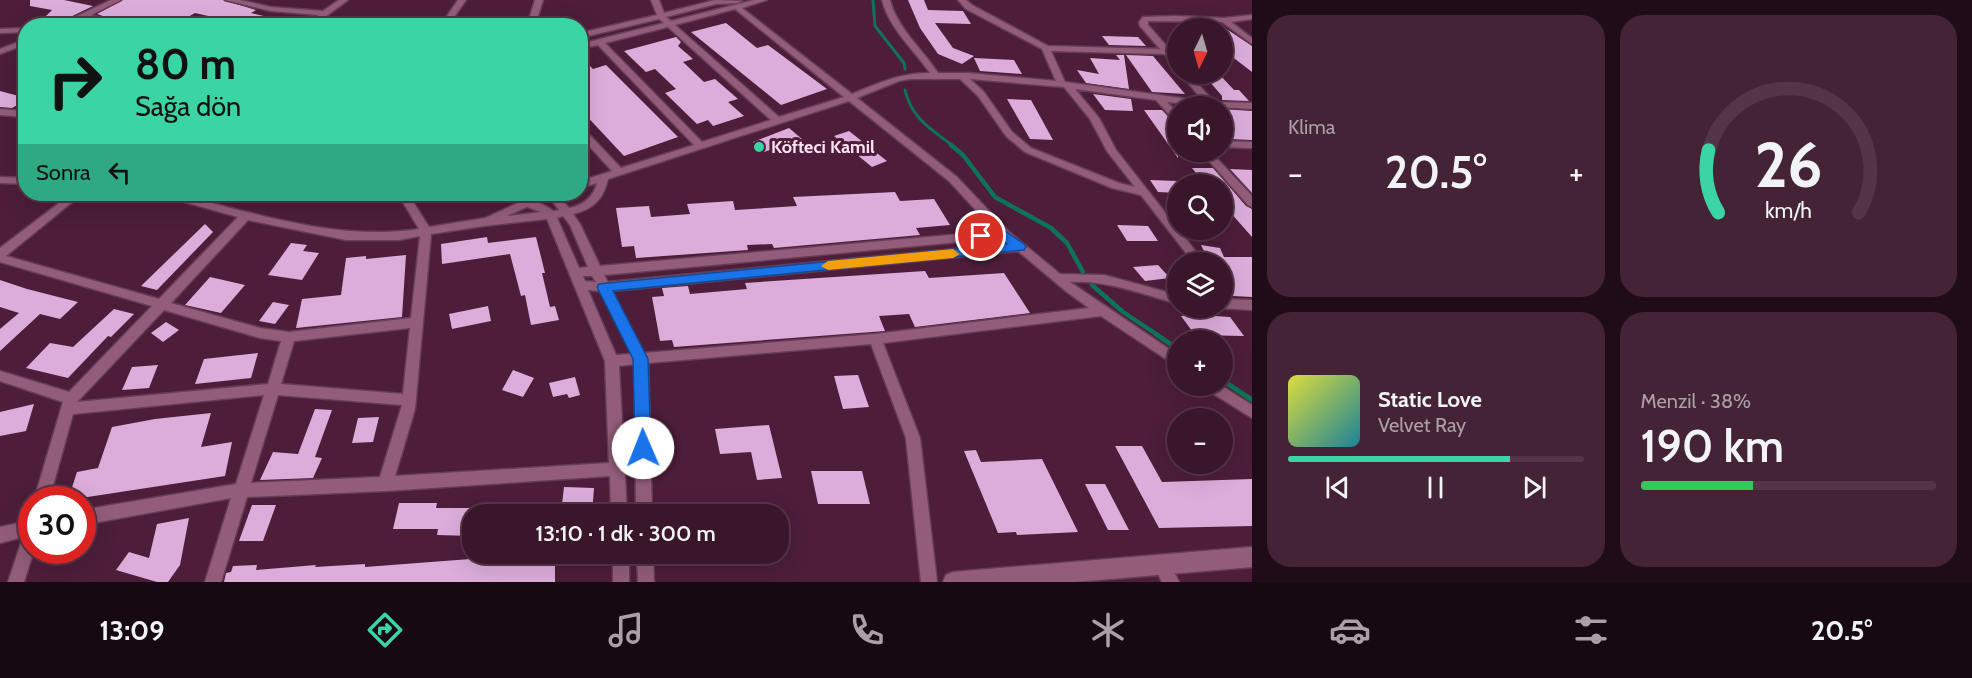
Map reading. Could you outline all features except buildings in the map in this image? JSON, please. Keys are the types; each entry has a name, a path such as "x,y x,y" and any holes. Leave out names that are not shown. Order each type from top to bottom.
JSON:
{"main road":[{"path":"953,582 1252,557"}],"street":[{"path":"97,0 114,2"},
{"path":"231,0 271,9 325,13"},
{"path":"318,18 344,0"},
{"path":"450,18 462,0"},
{"path":"533,18 539,0"},
{"path":"655,0 661,16 669,24 778,121"},
{"path":"588,34 716,2 751,0"},
{"path":"588,45 763,0"},
{"path":"886,0 892,18 926,59 935,75"},
{"path":"964,2 980,0"},
{"path":"77,18 114,2"},
{"path":"964,2 1046,48 1167,52"},
{"path":"737,7 954,179 1004,234 1057,278 1167,355"},
{"path":"1232,18 1252,8"},
{"path":"83,15 94,18"},
{"path":"1233,19 1252,17"},
{"path":"1167,19 1146,19 1143,22 1167,52"},
{"path":"1233,25 1252,42"},
{"path":"0,31 18,30"},
{"path":"600,42 700,146"},
{"path":"0,52 18,44"},
{"path":"1046,48 1064,85 1094,118 1112,151 1191,252"},
{"path":"588,183 852,97 896,79 935,75 962,76 1064,85 1167,100"},
{"path":"962,76 981,94 1009,134 1028,150 1116,186 1146,193"},
{"path":"1193,84 1203,96"},
{"path":"1160,99 1167,107"},
{"path":"1233,106 1252,106"},
{"path":"588,139 619,172"},
{"path":"1233,144 1252,145"},
{"path":"1215,162 1252,203"},
{"path":"192,201 246,216 346,236 375,237 567,212 596,201 601,193 603,178"},
{"path":"0,180 18,180"},
{"path":"0,256 68,201"},
{"path":"385,484 409,400 426,232 407,201"},
{"path":"484,222 516,201"},
{"path":"528,201 542,207 551,215 612,361 619,504"},
{"path":"558,201 575,224 641,359 644,504"},
{"path":"45,486 70,404 246,216"},
{"path":"576,279 595,269 1004,234"},
{"path":"576,279 604,287 1020,247"},
{"path":"0,256 260,333 289,337 417,322"},
{"path":"1057,278 1083,275 1104,278 1167,297"},
{"path":"1233,302 1252,304"},
{"path":"612,361 875,339 1102,311"},
{"path":"213,582 289,337"},
{"path":"875,339 913,438 929,582"},
{"path":"0,376 70,404 272,389 409,400"},
{"path":"1227,396 1252,412"},
{"path":"96,515 227,491 385,484 617,468"},
{"path":"0,535 18,531"},
{"path":"16,582 22,564"},
{"path":"621,564 621,582"},
{"path":"645,564 646,582"},
{"path":"1161,564 1171,582"}],"waterway":[{"path":"873,0 875,26 904,63 905,69"},
{"path":"905,90 917,116 953,146"},
{"path":"951,145 963,155 995,197 1051,228 1067,243 1083,272"},
{"path":"1092,285 1123,312 1159,336"},
{"path":"1157,335 1167,342"},
{"path":"1233,387 1252,400"}],"slow traffic":[{"path":"828,266 953,254"}],"place":[{"name":"Köfteci Kamil","path":"759,147"}],"route":[{"path":"643,448 641,359 604,287 1020,247 1004,234 981,236"}]}
